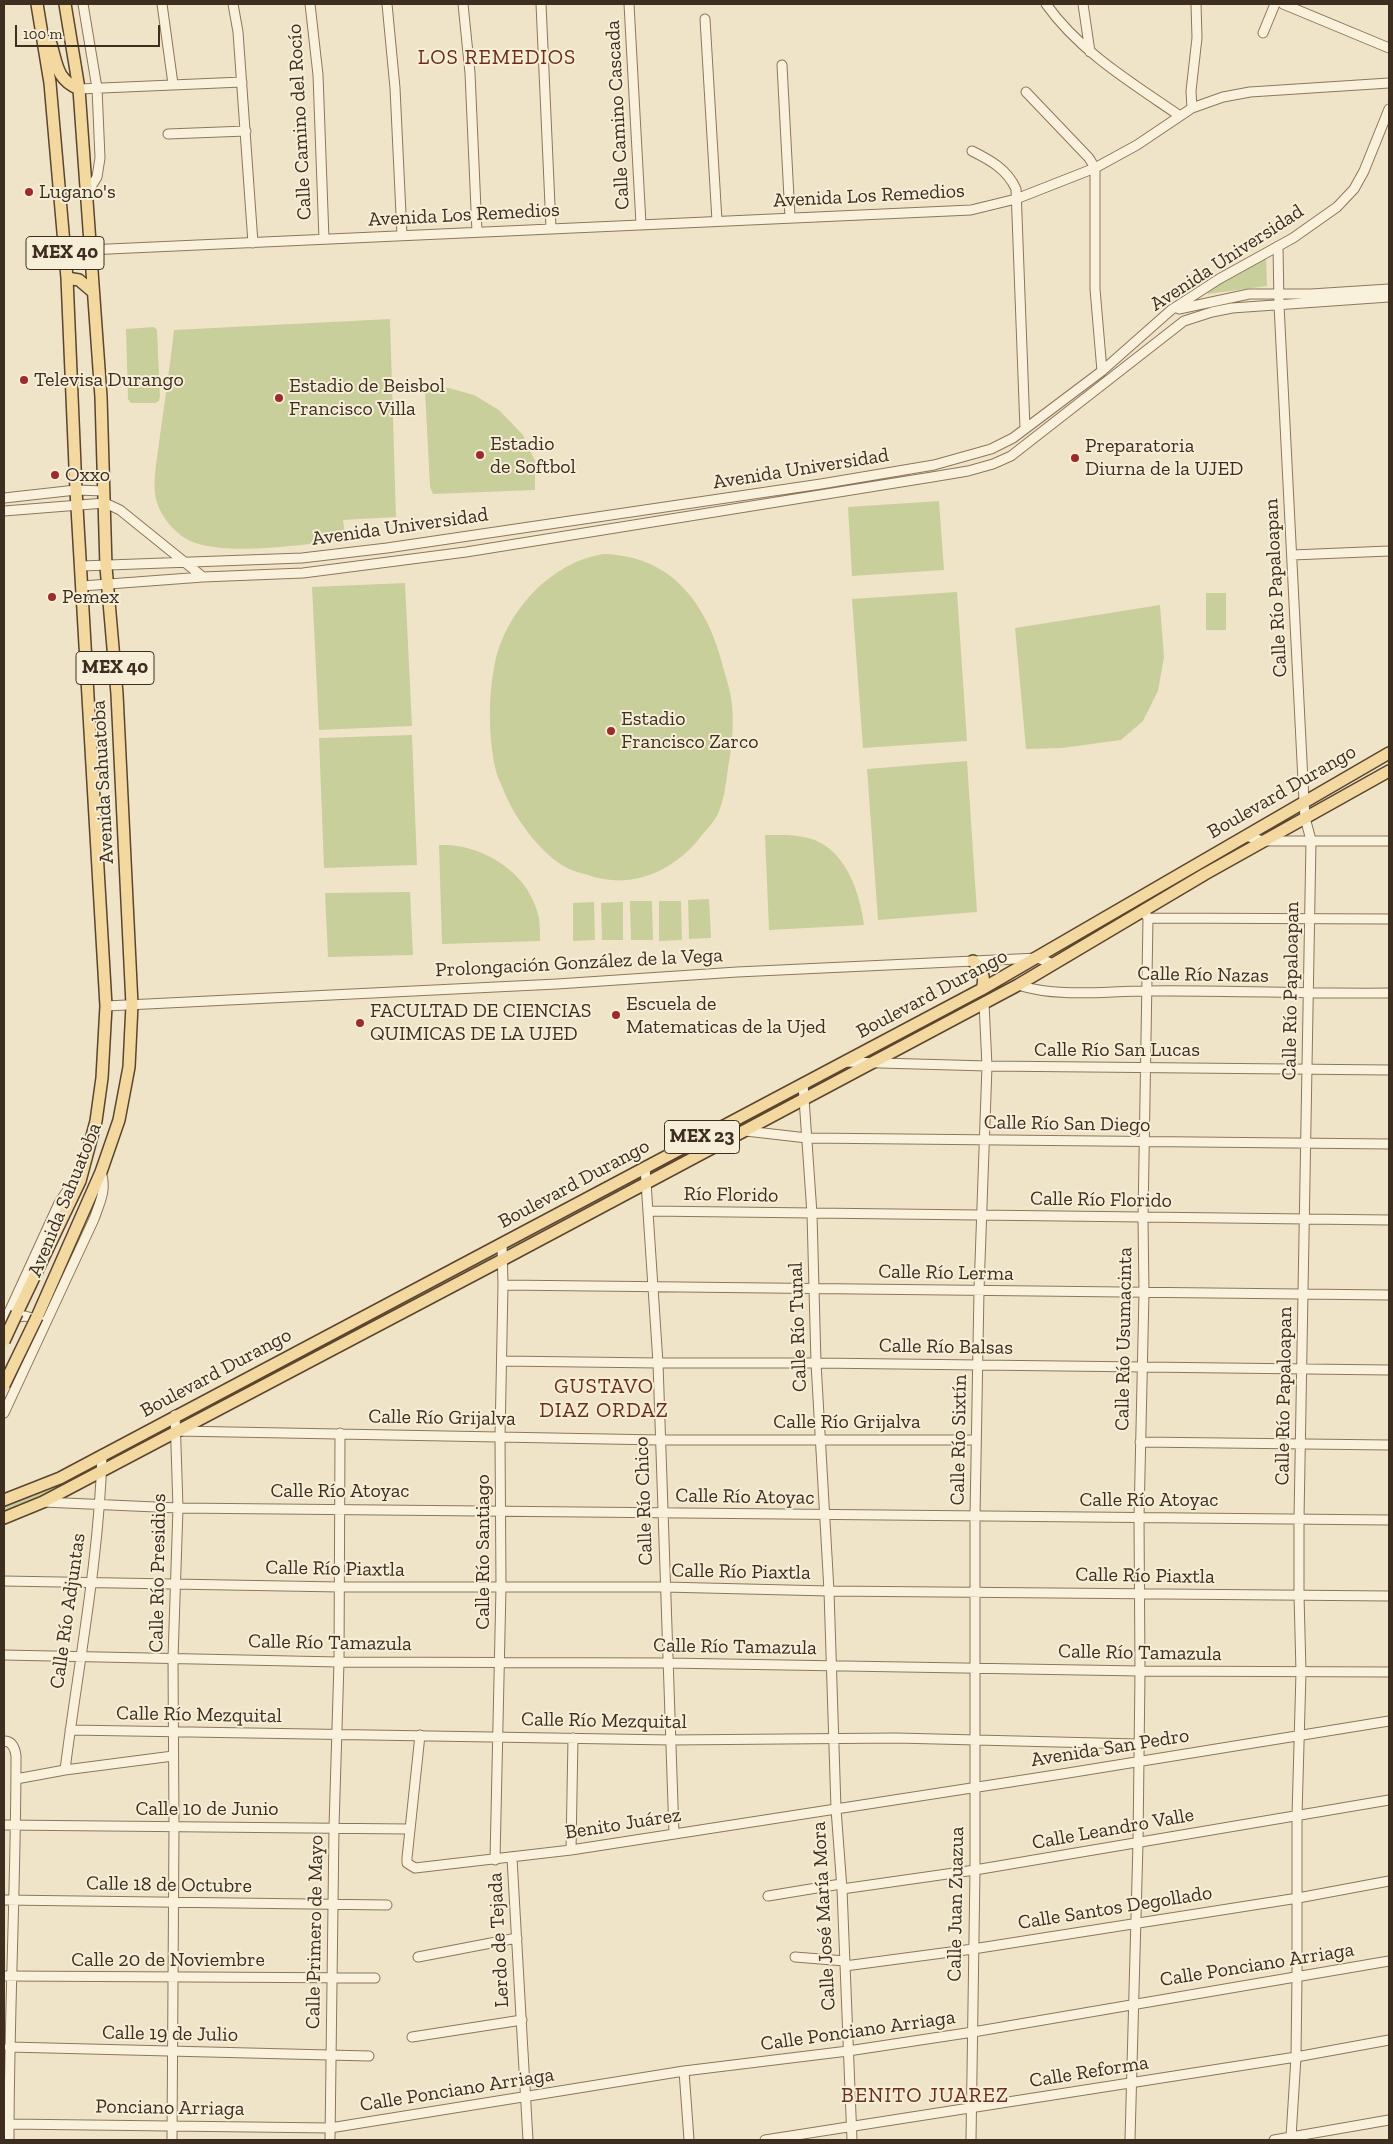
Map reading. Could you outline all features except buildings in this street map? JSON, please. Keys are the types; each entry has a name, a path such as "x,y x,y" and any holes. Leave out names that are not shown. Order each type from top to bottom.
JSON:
{"main road":[{"name":"Avenida Sahuatoba","path":"4,1341 80,1180 96,1121 102,1078 106,1006 76,490 67,278 50,83 37,4"},
{"name":"Avenida Sahuatoba","path":"4,1385 41,1321 101,1172 119,1120 129,1067 132,1005 117,694 106,566 101,396 79,89 64,4"},
{"path":"41,23 48,33 61,76 69,85 79,89"},
{"path":"67,278 79,280 92,291"},
{"name":"Boulevard Durango","path":"4,1500 60,1478 982,989 1389,753"},
{"name":"Boulevard Durango","path":"4,1518 43,1502 101,1472 647,1184 1018,985 1146,914 1264,841 1389,771"},
{"path":"973,961 984,975 982,989"}],"street":[{"path":"83,4 97,88 99,168 86,195"},
{"path":"162,4 173,84"},
{"path":"234,4 246,131 252,243"},
{"name":"Calle Camino del Rocío","path":"310,4 318,74 324,239"},
{"path":"388,4 395,88 402,235"},
{"path":"463,4 470,72 477,232"},
{"path":"541,4 551,228"},
{"name":"Calle Camino Cascada","path":"629,4 642,224"},
{"path":"1046,4 1065,28 1090,52 1180,116"},
{"path":"1083,4 1090,52"},
{"path":"1192,108 1191,91 1197,38 1196,4"},
{"path":"1263,33 1275,4"},
{"path":"1283,4 1389,48"},
{"path":"705,19 717,221"},
{"path":"782,65 790,217"},
{"path":"79,89 242,82"},
{"name":"Avenida Los Remedios","path":"65,250 971,210 1016,199 1095,168 1137,145 1192,108 1223,97 1250,92 1389,83"},
{"path":"1026,92 1089,158 1095,168 1095,289 1102,371"},
{"name":"Avenida Universidad","path":"81,566 302,558 387,548 759,494 934,465 991,449 1013,438 1102,371 1171,310 1219,279 1278,246 1337,207 1354,189 1364,171 1389,109"},
{"path":"168,134 246,131"},
{"path":"972,151 993,162 1013,183 1016,199 1025,429"},
{"name":"Calle Río Papaloapan","path":"1278,246 1279,305 1304,801 1305,818 1311,840 1299,1595 1301,1672 1297,1816 1296,2057 1291,2137"},
{"path":"1171,310 1249,294 1311,294 1389,288"},
{"path":"1279,305 1389,297"},
{"name":"Avenida Universidad","path":"82,586 203,577 303,573 466,552 968,471 993,464 1011,456 1104,381 1184,321 1225,309 1279,305"},
{"path":"4,498 76,490 104,491"},
{"path":"4,510 105,503 120,510 203,577"},
{"path":"550,523 551,538"},
{"path":"1292,555 1389,551"},
{"path":"302,558 303,573"},
{"path":"1244,836 1264,841 1389,841"},
{"path":"1137,899 1146,914 1389,919"},
{"name":"Calle Río Usumacinta","path":"1130,2140 1130,2083 1138,1843 1139,1518 1144,1293 1146,914"},
{"name":"Prolongación González de la Vega","path":"106,1006 557,984 737,972 1038,958 1053,964"},
{"name":"Calle Río Nazas","path":"1018,985 1052,992 1389,993"},
{"name":"Calle Río Sixtín","path":"975,1787 976,1440 987,1066 984,1003"},
{"name":"Calle Río San Lucas","path":"845,1062 987,1066 1389,1070"},
{"name":"Calle Río Tunal","path":"803,1084 812,1214 813,1289 829,1591 836,1809"},
{"name":"Calle Río San Diego","path":"746,1131 807,1138 1389,1144"},
{"name":"Calle Río Chico","path":"645,1167 658,1363 664,1587 674,1834"},
{"path":"4,1321 59,1203 80,1180"},
{"name":"Río Florido","path":"649,1211 812,1214"},
{"name":"Calle Río Florido","path":"812,1214 888,1213 982,1216 1389,1220"},
{"name":"Calle Río Santiago","path":"495,1860 501,1587 502,1245"},
{"name":"Calle Río Lerma","path":"503,1285 1389,1295"},
{"path":"4,1321 25,1316 41,1321 4,1413"},
{"name":"Calle Río Balsas","path":"502,1361 658,1363 816,1362 1389,1370"},
{"name":"Calle Río Presidios","path":"172,2140 174,1978 173,1658 178,1508 177,1431 175,1416"},
{"name":"Calle Río Grijalva","path":"177,1431 660,1440 976,1440"},
{"name":"Calle Primero de Mayo","path":"330,2140 334,1827 340,1662 340,1434"},
{"path":"1140,1442 1389,1445"},
{"name":"Calle Río Adjuntas","path":"65,1770 91,1583 100,1505 102,1455"},
{"name":"Calle Río Atoyac","path":"43,1502 178,1508 1389,1520"},
{"name":"Calle Río Piaxtla","path":"4,1581 340,1587 664,1587 829,1591 1389,1596"},
{"name":"Calle Río Tamazula","path":"4,1654 340,1662 667,1663 1140,1671 1389,1672"},
{"name":"Avenida San Pedro","path":"836,1809 1299,1737 1389,1721"},
{"name":"Calle Río Mezquital","path":"70,1730 337,1736 498,1736 671,1740 974,1740 1138,1744"},
{"path":"409,1829 420,1736"},
{"path":"571,1850 573,1738"},
{"path":"5,1741 15,1749 16,1779 15,1900 8,1976 9,2140"},
{"path":"16,1779 65,1770 174,1756"},
{"name":"Calle Juan Zuazua","path":"971,2140 975,1787"},
{"name":"Calle Leandro Valle","path":"768,1896 975,1870 1389,1800"},
{"name":"Benito Juárez","path":"409,1829 407,1863 415,1868 571,1850 836,1809"},
{"name":"Calle José María Mora","path":"836,1809 842,1886 852,2140"},
{"name":"Calle 10 de Junio","path":"4,1825 409,1829"},
{"name":"Lerdo de Tejada","path":"512,1858 528,2140"},
{"name":"Calle Santos Degollado","path":"795,1956 845,1964 973,1949 1298,1898 1389,1881"},
{"name":"Calle 18 de Octubre","path":"4,1900 387,1905"},
{"path":"418,1957 517,1938"},
{"name":"Calle Ponciano Arriaga","path":"330,2128 684,2071 848,2051 973,2032 1133,2003 1389,1961"},
{"name":"Calle 20 de Noviembre","path":"8,1976 375,1978"},
{"path":"412,2037 522,2020"},
{"name":"Calle Reforma","path":"765,2140 1296,2057 1389,2040"},
{"name":"Calle 19 de Julio","path":"9,2047 369,2056"},
{"path":"684,2071 688,2140"},
{"path":"1274,2140 1389,2120"},
{"name":"Ponciano Arriaga","path":"9,2124 330,2128"}],"green space":[{"path":"1264,256 1266,257 1267,286 1208,294 1207,292"},
{"name":"Estadio de Beisbol Francisco Villa","path":"390,319 396,517 343,520 346,540 251,549 232,549 199,544 185,538 172,527 158,506 155,484 174,330"},
{"path":"154,327 157,330 159,401 155,403 131,403 128,399 126,329"},
{"path":"449,388 474,395 499,410 523,435 535,461 535,490 433,494 430,487 425,390"},
{"path":"939,501 944,570 852,576 848,507"},
{"name":"Estadio Francisco Zarco","path":"604,554 629,557 651,564 670,576 686,590 710,628 732,701 732,744 721,805 715,819 692,847 680,858 667,867 637,879 605,879 580,873 569,869 548,855 531,836 511,806 496,771 491,745 490,717 493,675 501,644 509,625 520,608 549,578 566,567"},
{"path":"405,583 412,726 319,730 312,587"},
{"path":"957,592 967,741 863,748 852,599"},
{"path":"1206,593 1226,593 1226,630 1206,630"},
{"path":"1160,605 1164,657 1158,691 1143,721 1121,740 1062,748 1026,749 1015,628"},
{"path":"412,735 417,865 324,868 319,738"},
{"path":"967,761 977,912 878,920 867,769"},
{"path":"765,835 808,838 821,843 832,851 841,861 854,885 864,925 769,930"},
{"path":"439,845 472,849 488,855 515,875 526,887 534,902 539,918 540,941 442,944"},
{"path":"410,892 413,955 328,957 325,893"},
{"path":"709,899 711,938 689,939 688,900"},
{"path":"630,901 652,901 653,940 631,940"},
{"path":"659,901 681,901 682,940 659,941"},
{"path":"594,902 595,940 573,941 573,903"},
{"path":"623,902 623,940 602,940 601,903"},
{"path":"493,1256 495,1258 184,1422 184,1420 237,1390"},
{"path":"91,1468 92,1472 4,1513 4,1506"}],"place":[{"name":"Lugano's","path":"29,192"},
{"name":"Televisa Durango","path":"24,380"},
{"name":"Estadio de Beisbol Francisco Villa","path":"279,398"},
{"name":"Estadio de Softbol","path":"480,455"},
{"name":"Preparatoria Diurna de la UJED","path":"1075,458"},
{"name":"Oxxo","path":"55,475"},
{"name":"Pemex","path":"52,597"},
{"name":"Estadio Francisco Zarco","path":"611,731"},
{"name":"Escuela de Matematicas de la Ujed","path":"616,1015"},
{"name":"FACULTAD DE CIENCIAS QUIMICAS DE LA UJED","path":"360,1023"}],"district":[{"name":"LOS REMEDIOS","path":"497,58"},
{"name":"GUSTAVO DIAZ ORDAZ","path":"604,1399"},
{"name":"BENITO JUAREZ","path":"925,2096"}]}
